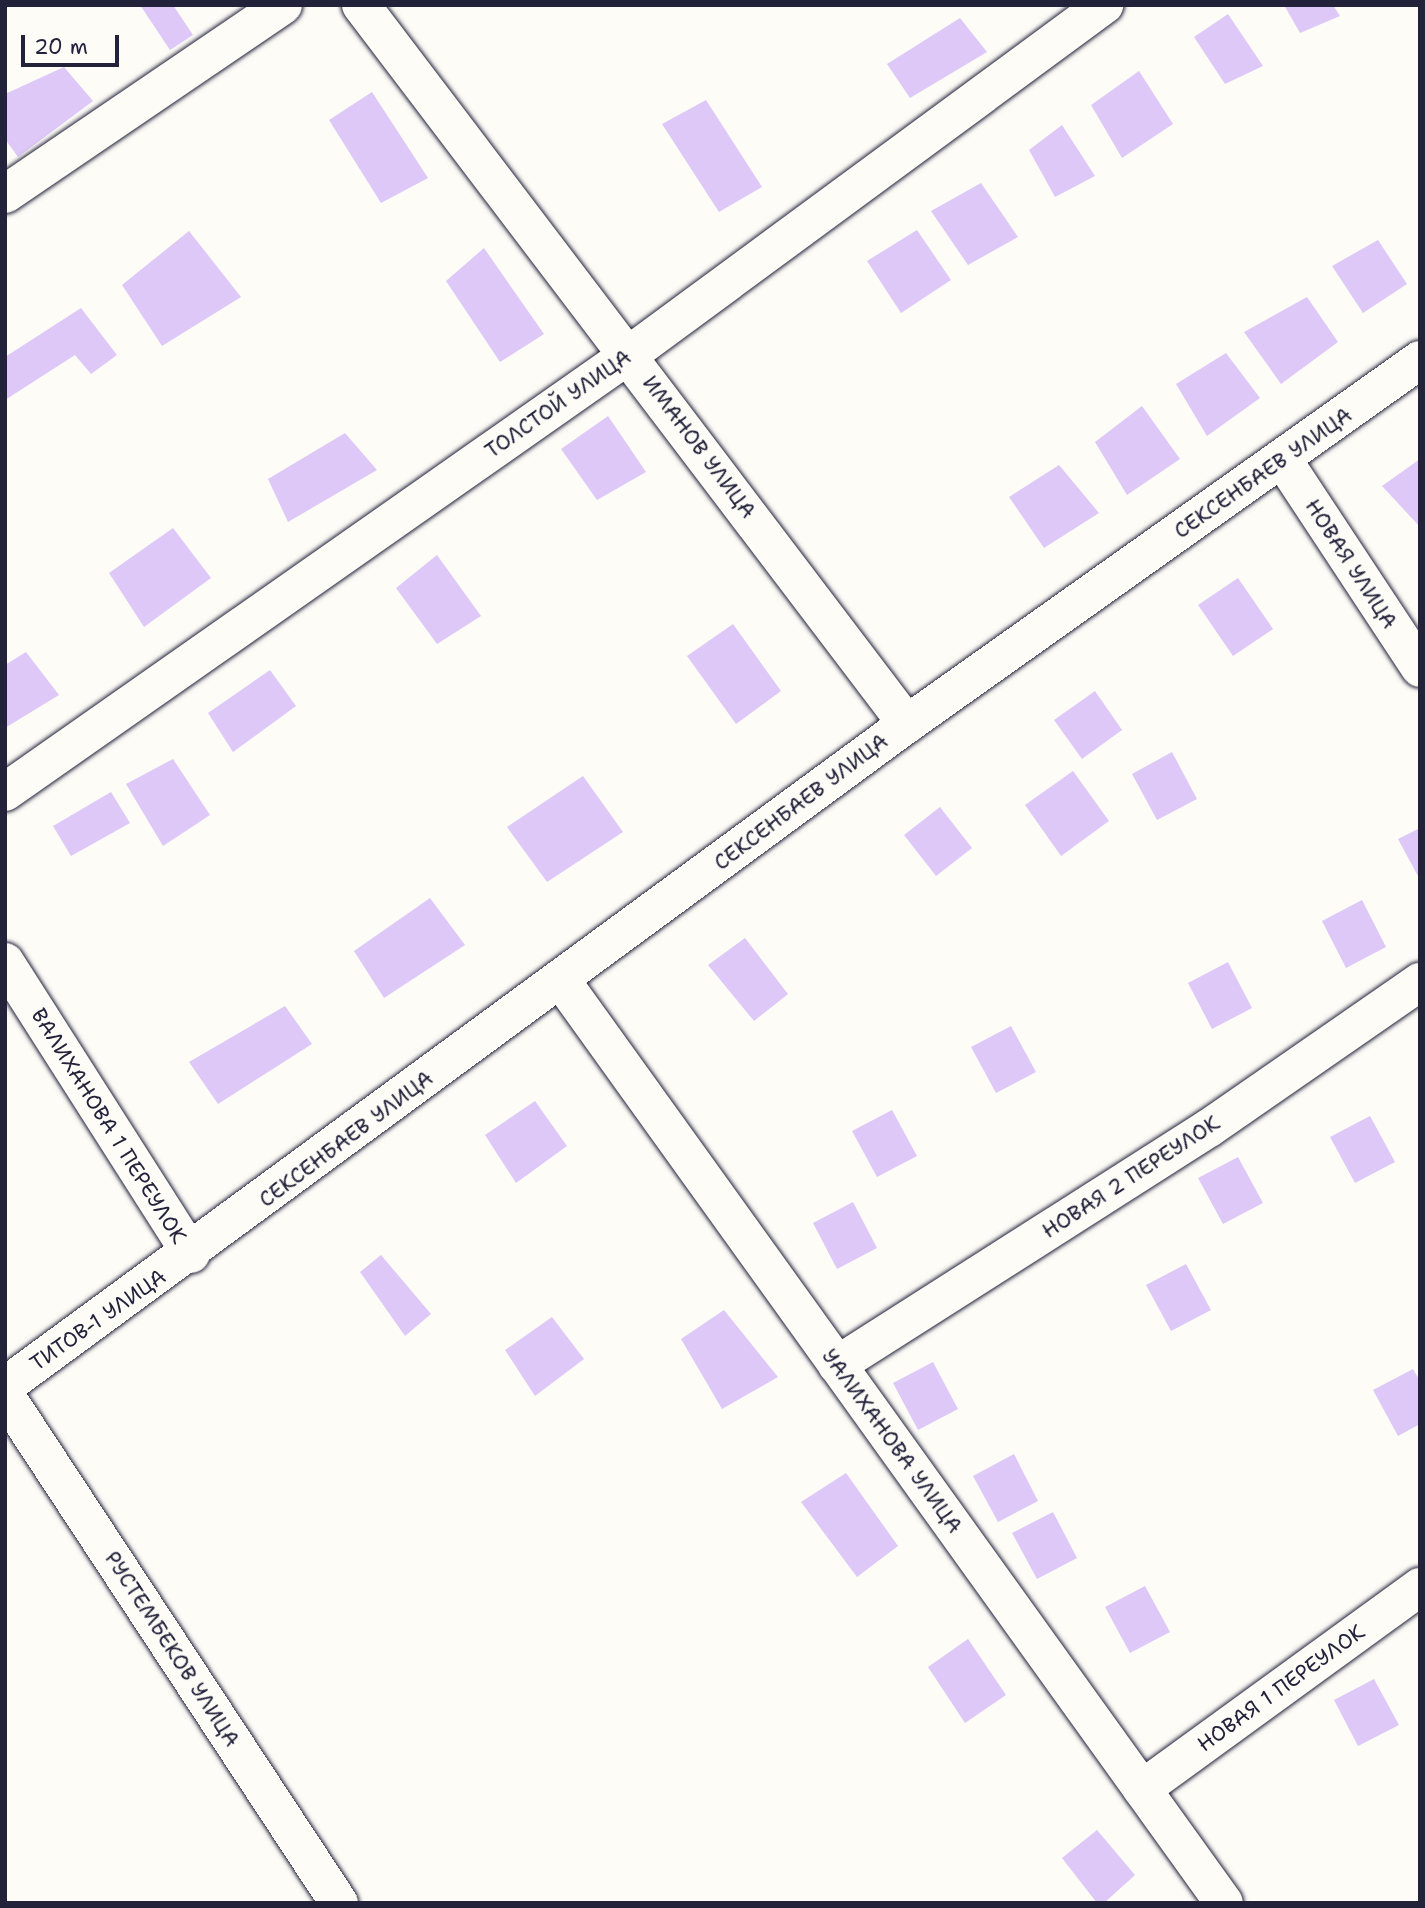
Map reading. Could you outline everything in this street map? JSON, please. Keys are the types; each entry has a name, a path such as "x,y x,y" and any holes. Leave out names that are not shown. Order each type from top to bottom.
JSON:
{"street":[{"path":"5,194 283,5"},
{"name":"ИМАНОВ УЛИЦА","path":"361,5 630,354 906,724"},
{"name":"ТОЛСТОЙ УЛИЦА","path":"5,792 630,354 1104,5"},
{"name":"СЕКСЕНБАЕВ УЛИЦА","path":"191,1254 906,724 1283,460 1420,360"},
{"name":"НОВАЯ УЛИЦА","path":"1283,460 1420,668"},
{"name":"ВАЛИХАНОВА 1 ПЕРЕУЛОК","path":"5,962 191,1254"},
{"name":"УАЛИХАНОВА УЛИЦА","path":"561,980 1224,1903"},
{"name":"НОВАЯ 2 ПЕРЕУЛОК","path":"837,1365 1209,1128 1420,982"},
{"name":"ТИТОВ-1 УЛИЦА","path":"5,1387 191,1254"},
{"name":"РУСТЕМБЕКОВ УЛИЦА","path":"5,1395 339,1903"},
{"name":"НОВАЯ 1 ПЕРЕУЛОК","path":"1142,1789 1420,1587"}],"building":[{"path":"140,5 173,5 193,35 170,50"},
{"path":"1284,5 1333,5 1340,16 1300,33"},
{"path":"1228,14 1263,66 1225,84 1194,37"},
{"path":"960,18 987,52 910,98 887,64"},
{"path":"64,67 93,101 18,157 5,139 5,94"},
{"path":"1139,71 1173,124 1122,158 1091,105"},
{"path":"372,92 428,178 381,203 329,120"},
{"path":"706,100 762,187 719,212 662,124"},
{"path":"1062,125 1095,176 1055,197 1029,150"},
{"path":"981,183 1018,237 968,265 931,211"},
{"path":"917,230 951,280 901,313 867,261"},
{"path":"189,231 241,297 162,346 122,285"},
{"path":"1378,240 1407,284 1363,313 1332,266"},
{"path":"484,248 544,334 500,362 446,281"},
{"path":"1307,297 1338,342 1281,384 1244,332"},
{"path":"81,308 117,355 91,374 75,355 5,400 5,357"},
{"path":"1226,353 1260,398 1207,436 1176,384"},
{"path":"1142,406 1180,459 1127,495 1095,442"},
{"path":"608,416 646,472 597,500 561,449"},
{"path":"345,433 377,470 288,522 268,479"},
{"path":"1420,459 1420,527 1382,486"},
{"path":"1059,465 1099,513 1044,548 1009,497"},
{"path":"173,528 211,578 144,627 109,573"},
{"path":"437,555 481,616 437,644 396,588"},
{"path":"1238,578 1273,629 1233,656 1198,605"},
{"path":"733,624 781,691 736,724 687,656"},
{"path":"26,652 59,695 5,728 5,665"},
{"path":"270,670 296,706 233,752 208,713"},
{"path":"1095,691 1122,730 1082,759 1054,720"},
{"path":"1172,752 1197,799 1157,820 1132,774"},
{"path":"173,759 210,815 163,846 126,784"},
{"path":"1073,771 1109,821 1061,856 1025,805"},
{"path":"583,776 623,832 547,882 507,827"},
{"path":"111,792 130,823 71,856 53,826"},
{"path":"940,807 972,848 936,876 904,835"},
{"path":"1420,828 1420,880 1398,839"},
{"path":"430,898 465,945 384,998 354,951"},
{"path":"1362,900 1386,947 1346,968 1322,921"},
{"path":"745,938 788,994 754,1021 708,965"},
{"path":"1228,962 1252,1008 1212,1029 1188,983"},
{"path":"285,1006 312,1044 218,1104 189,1062"},
{"path":"1011,1026 1036,1072 996,1093 971,1047"},
{"path":"535,1101 567,1146 516,1183 485,1135"},
{"path":"892,1110 917,1156 877,1177 852,1131"},
{"path":"1370,1116 1395,1162 1355,1183 1330,1137"},
{"path":"1238,1157 1263,1203 1223,1224 1198,1178"},
{"path":"853,1202 877,1248 837,1269 813,1223"},
{"path":"381,1255 431,1314 405,1336 360,1272"},
{"path":"1186,1264 1211,1310 1171,1331 1146,1285"},
{"path":"724,1310 778,1377 722,1409 681,1339"},
{"path":"552,1317 584,1359 535,1396 505,1350"},
{"path":"933,1362 958,1409 918,1430 893,1383"},
{"path":"1413,1369 1420,1381 1420,1424 1398,1436 1373,1390"},
{"path":"1014,1454 1038,1501 998,1522 973,1476"},
{"path":"846,1473 898,1546 857,1577 801,1502"},
{"path":"1053,1512 1077,1558 1037,1579 1012,1533"},
{"path":"1145,1586 1170,1632 1130,1653 1105,1607"},
{"path":"968,1639 1006,1695 965,1723 928,1667"},
{"path":"1374,1679 1399,1725 1358,1746 1334,1700"},
{"path":"1097,1830 1135,1875 1104,1903 1097,1903 1062,1858"}]}
